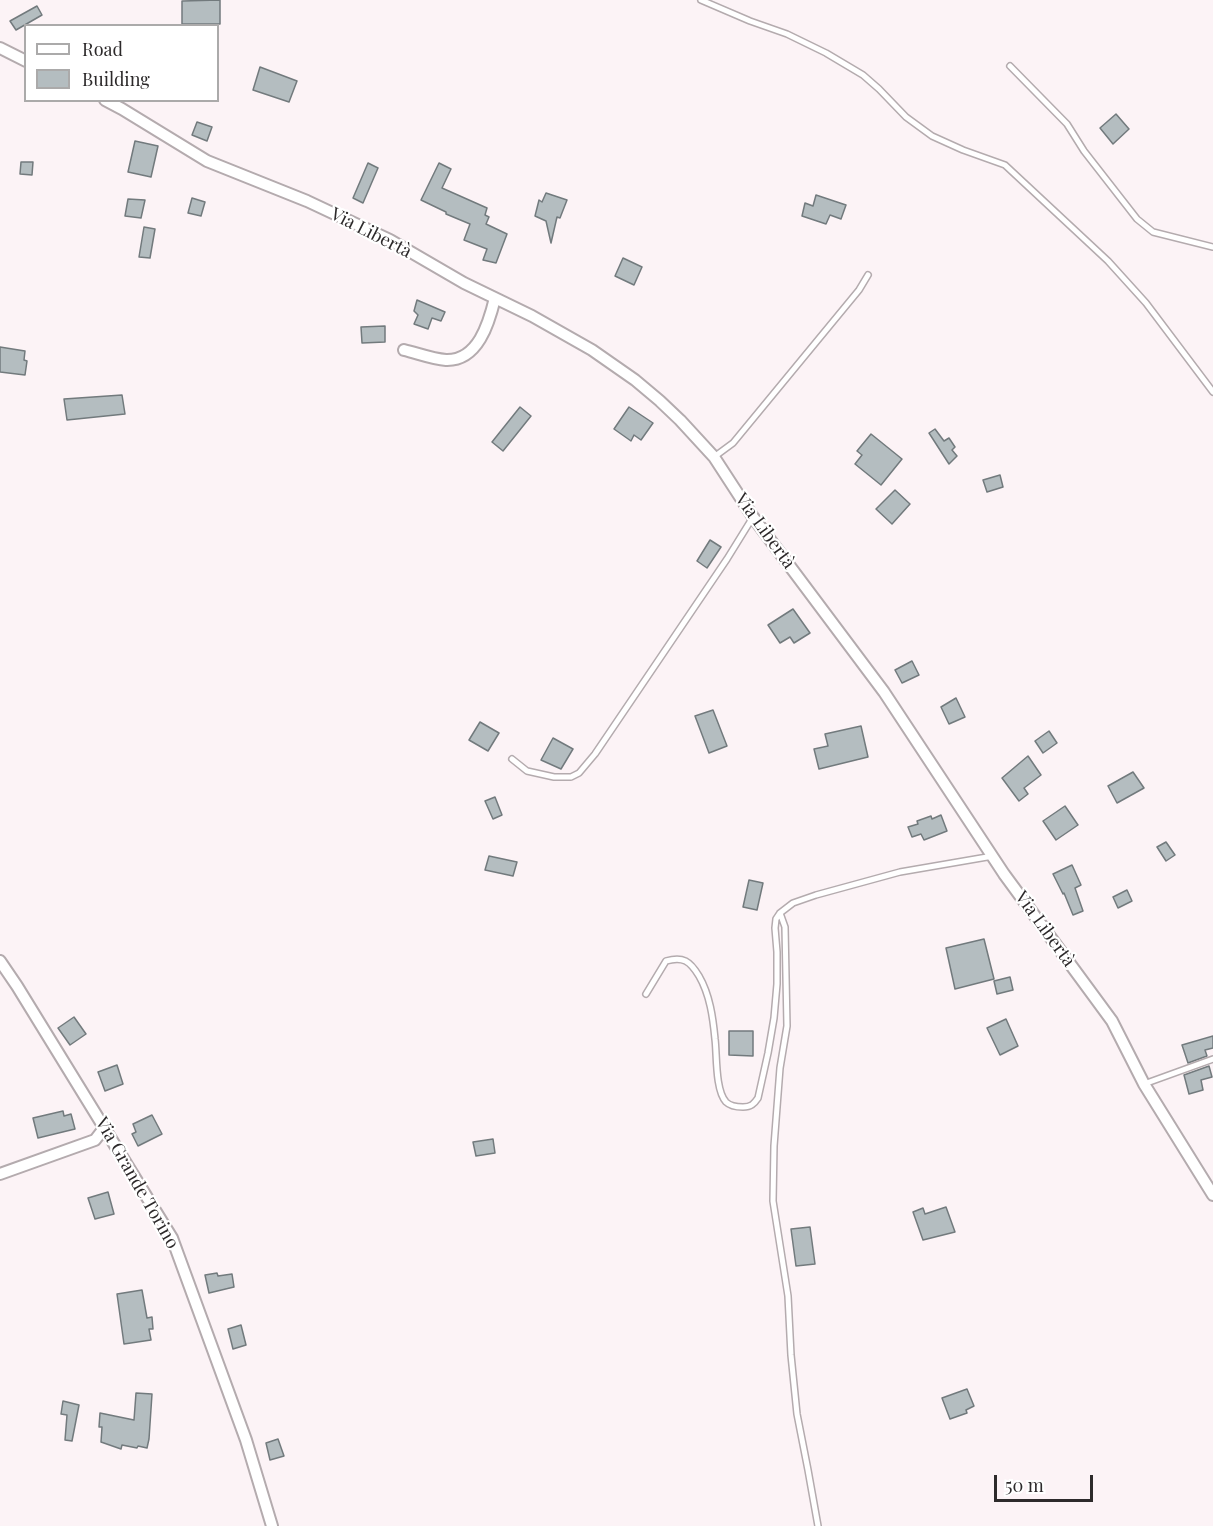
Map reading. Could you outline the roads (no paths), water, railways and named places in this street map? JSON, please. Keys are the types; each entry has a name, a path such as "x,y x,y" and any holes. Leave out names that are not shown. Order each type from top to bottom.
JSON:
{"street":[{"path":"0,48 24,59"},
{"name":"Via Libertà","path":"109,102 207,161 307,201 390,240 464,283 532,316 592,350 635,380 674,414 714,457 753,517 884,692 993,856 1112,1021 1144,1084 1213,1195"},
{"path":"404,350 446,360 465,356 477,345 490,318 495,298"},
{"name":"Via Grande Torino","path":"0,961 172,1238 246,1440 272,1526"},
{"path":"0,1174 95,1140 105,1127"}],"lane":[{"path":"701,0 787,34 826,53 863,75 906,117 932,136 1005,165 1108,261 1146,303 1213,392"},
{"path":"1010,66 1067,124 1084,151 1137,219 1153,232 1213,247"},
{"path":"714,457 733,443 859,290 868,275"},
{"path":"512,759 527,771 554,777 570,777 579,773 595,754 753,517"},
{"path":"646,994 666,961 677,958 686,961 694,968 708,998 722,1095 726,1102 736,1107 749,1106 754,1104 758,1098 774,1018 777,963 775,928 776,919 780,913 793,903 816,895 900,872 993,856"},
{"path":"780,913 785,927 787,1026 780,1068 774,1146 773,1201 788,1296 797,1414 818,1526"},
{"path":"1144,1084 1213,1059"}]}
